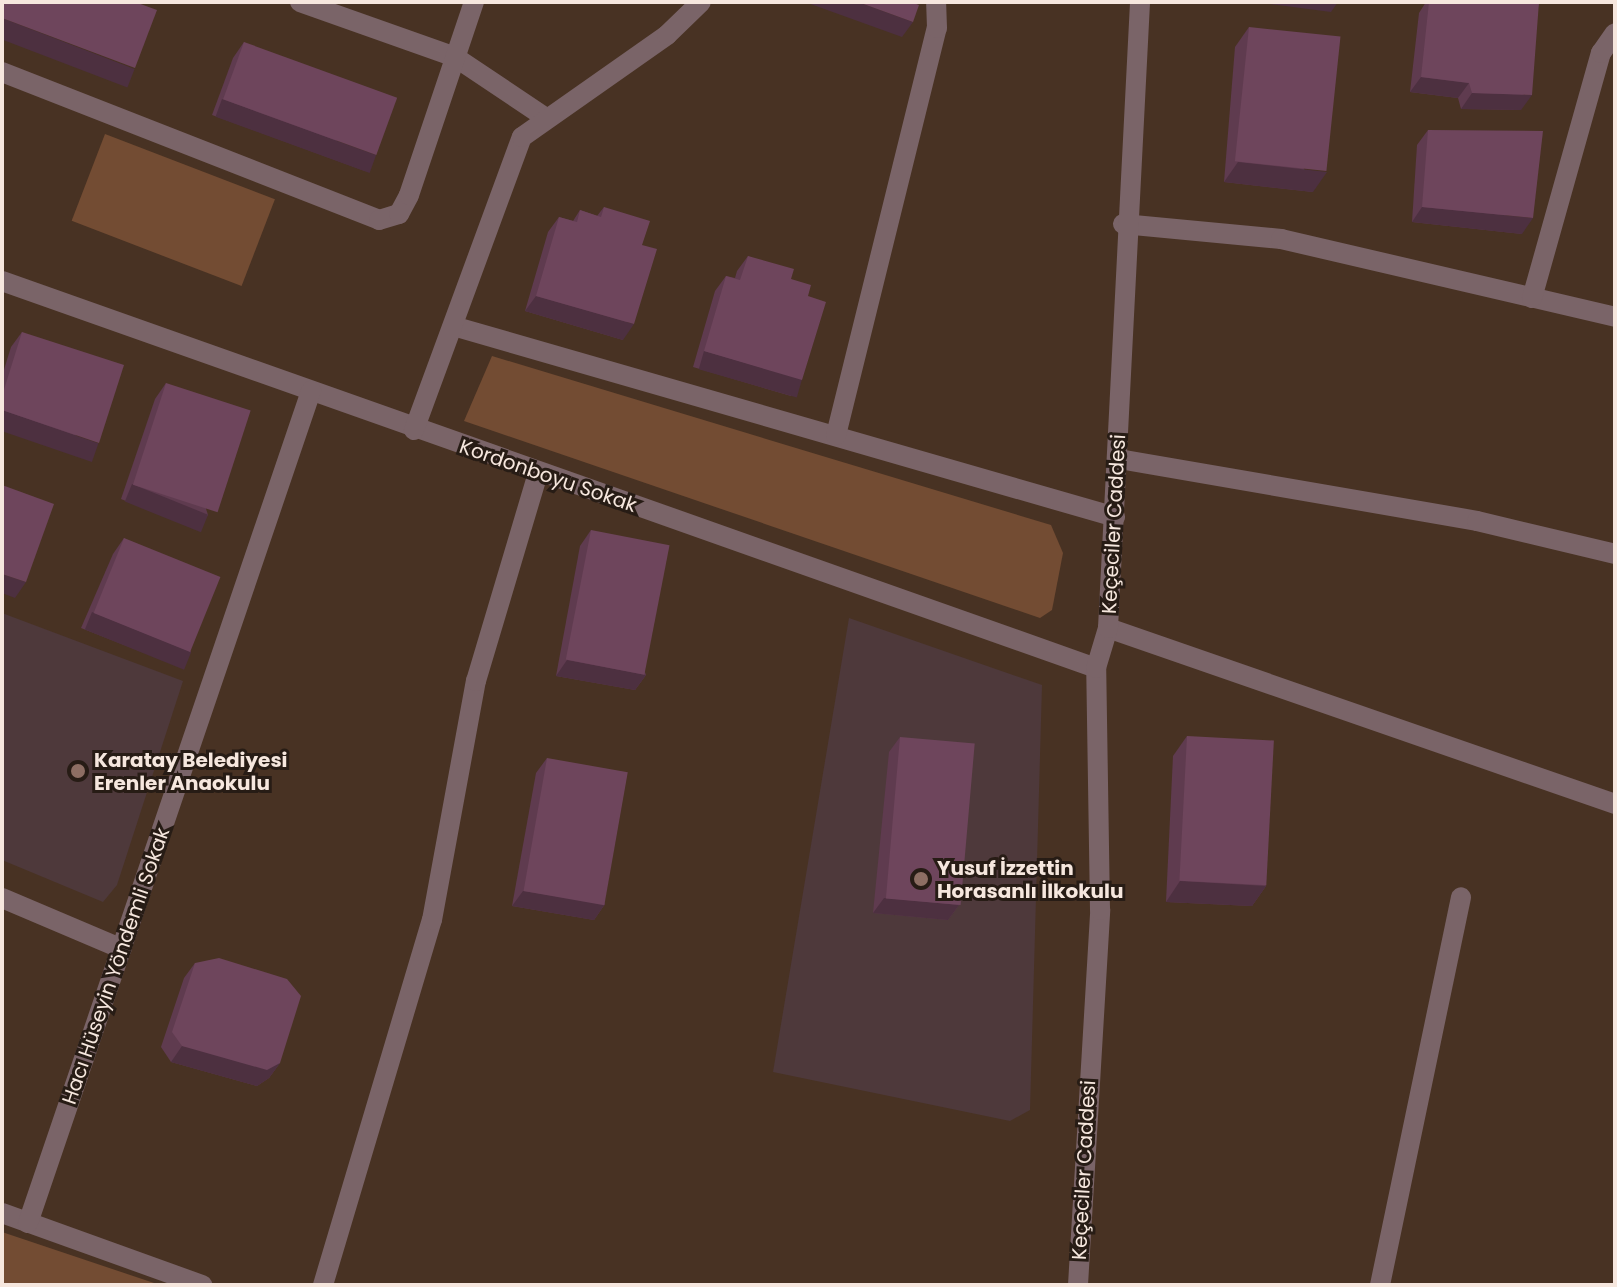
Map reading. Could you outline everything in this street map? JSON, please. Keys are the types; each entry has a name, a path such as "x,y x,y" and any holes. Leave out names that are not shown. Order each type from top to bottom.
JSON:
{"street":[{"path":"300,2 455,57 543,116"},
{"path":"2,72 379,220 399,214 409,195 474,2"},
{"path":"414,430 522,137 543,116 667,35 701,2"},
{"path":"836,435 937,28 936,2"},
{"name":"Keçeciler Caddesi","path":"1078,1285 1100,910 1096,668 1108,628 1119,459 1123,224 1140,2"},
{"path":"1532,298 1601,53 1615,33"},
{"path":"1123,224 1281,239 1615,317"},
{"name":"Kordonboyu Sokak","path":"2,281 414,430 1096,668"},
{"path":"453,326 1115,517"},
{"name":"Hacı Hüseyin Yöndemli Sokak","path":"28,1223 311,391"},
{"path":"1119,459 1477,521 1615,554"},
{"path":"323,1285 432,920 476,681 538,473"},
{"path":"1108,628 1615,804"},
{"path":"1380,1285 1461,897"},
{"path":"2,898 122,949"},
{"path":"2,1213 202,1285"}],"shaded area":[{"path":"105,134 275,199 242,286 72,221"},
{"path":"492,356 1051,525 1063,553 1052,610 1040,618 464,421"},
{"name":"Karatay Belediyesi Erenler Anaokulu","path":"2,613 183,681 117,885 103,902 2,860"},
{"name":"Yusuf İzzettin Horasanlı İlkokulu","path":"849,618 1042,685 1030,1110 1010,1121 773,1072"},
{"path":"2,1232 160,1285 2,1285"}],"building":[{"path":"2,2 135,2 157,10 135,68 2,18"},
{"path":"858,2 911,2 919,5 913,22"},
{"path":"1429,2 1539,2 1532,95 1472,93 1469,83 1421,77"},
{"path":"1249,27 1340,37 1326,171 1235,161"},
{"path":"244,42 397,98 376,155 223,99"},
{"path":"1428,130 1543,131 1533,218 1422,207"},
{"path":"604,207 650,221 642,245 657,249 634,324 536,296 559,217 577,222 580,210 601,217"},
{"path":"748,256 794,269 791,279 811,285 808,296 826,302 802,380 704,351 726,276 740,280"},
{"path":"22,332 124,365 99,443 2,410 2,396"},
{"path":"166,383 251,411 218,512 133,485"},
{"path":"2,485 54,504 26,582 2,574"},
{"path":"591,530 670,545 644,675 566,660"},
{"path":"124,538 220,577 190,652 94,613"},
{"path":"1187,736 1274,741 1266,885 1179,881"},
{"path":"900,737 975,744 961,905 886,898"},
{"path":"547,758 628,772 604,905 524,891"},
{"path":"219,958 287,979 301,996 280,1063 267,1070 182,1046 172,1032 195,963"}],"place":[{"name":"Karatay Belediyesi Erenler Anaokulu","path":"78,771"},
{"name":"Yusuf İzzettin Horasanlı İlkokulu","path":"921,879"}]}
